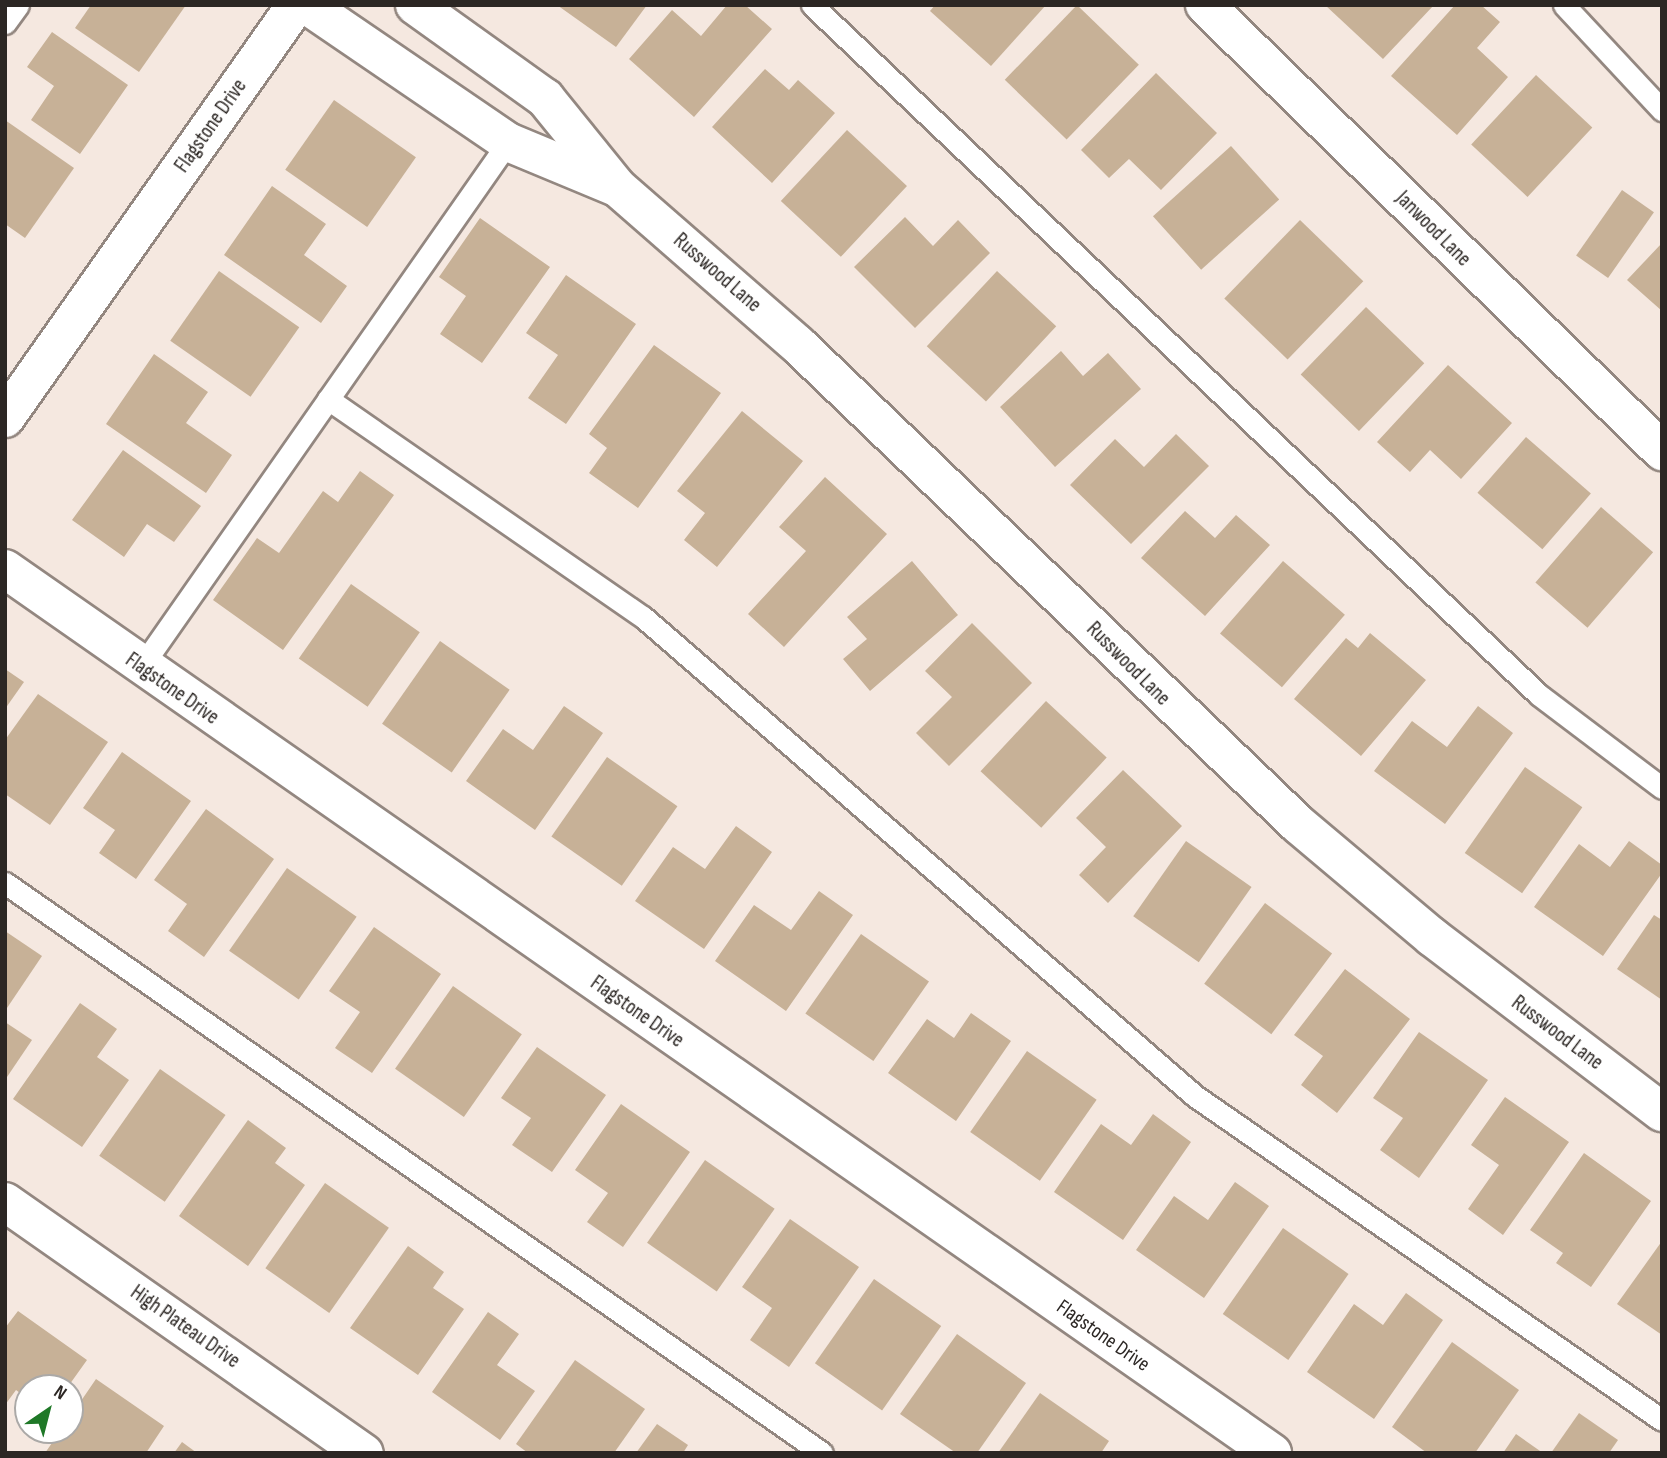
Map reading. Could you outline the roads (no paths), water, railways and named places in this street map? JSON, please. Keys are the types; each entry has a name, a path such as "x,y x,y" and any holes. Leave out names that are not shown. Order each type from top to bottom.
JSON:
{"street":[{"name":"Flagstone Drive","path":"5,418 296,5"},
{"name":"Russwood Lane","path":"307,5 508,142 617,187"},
{"name":"Russwood Lane","path":"415,5 545,98 617,187 828,372 1299,825 1432,937 1662,1112"},
{"name":"Janwood Lane","path":"1205,5 1662,451"},
{"name":"Flagstone Drive","path":"5,569 141,667 1272,1453"},
{"name":"High Plateau Drive","path":"5,1202 364,1453"}],"lane":[{"path":"5,23 18,5"},
{"path":"812,5 1539,695 1662,788"},
{"path":"1564,5 1662,110"},
{"path":"141,667 508,142"},
{"path":"328,399 643,617 1195,1096 1662,1420"},
{"path":"5,883 822,1453"}]}
